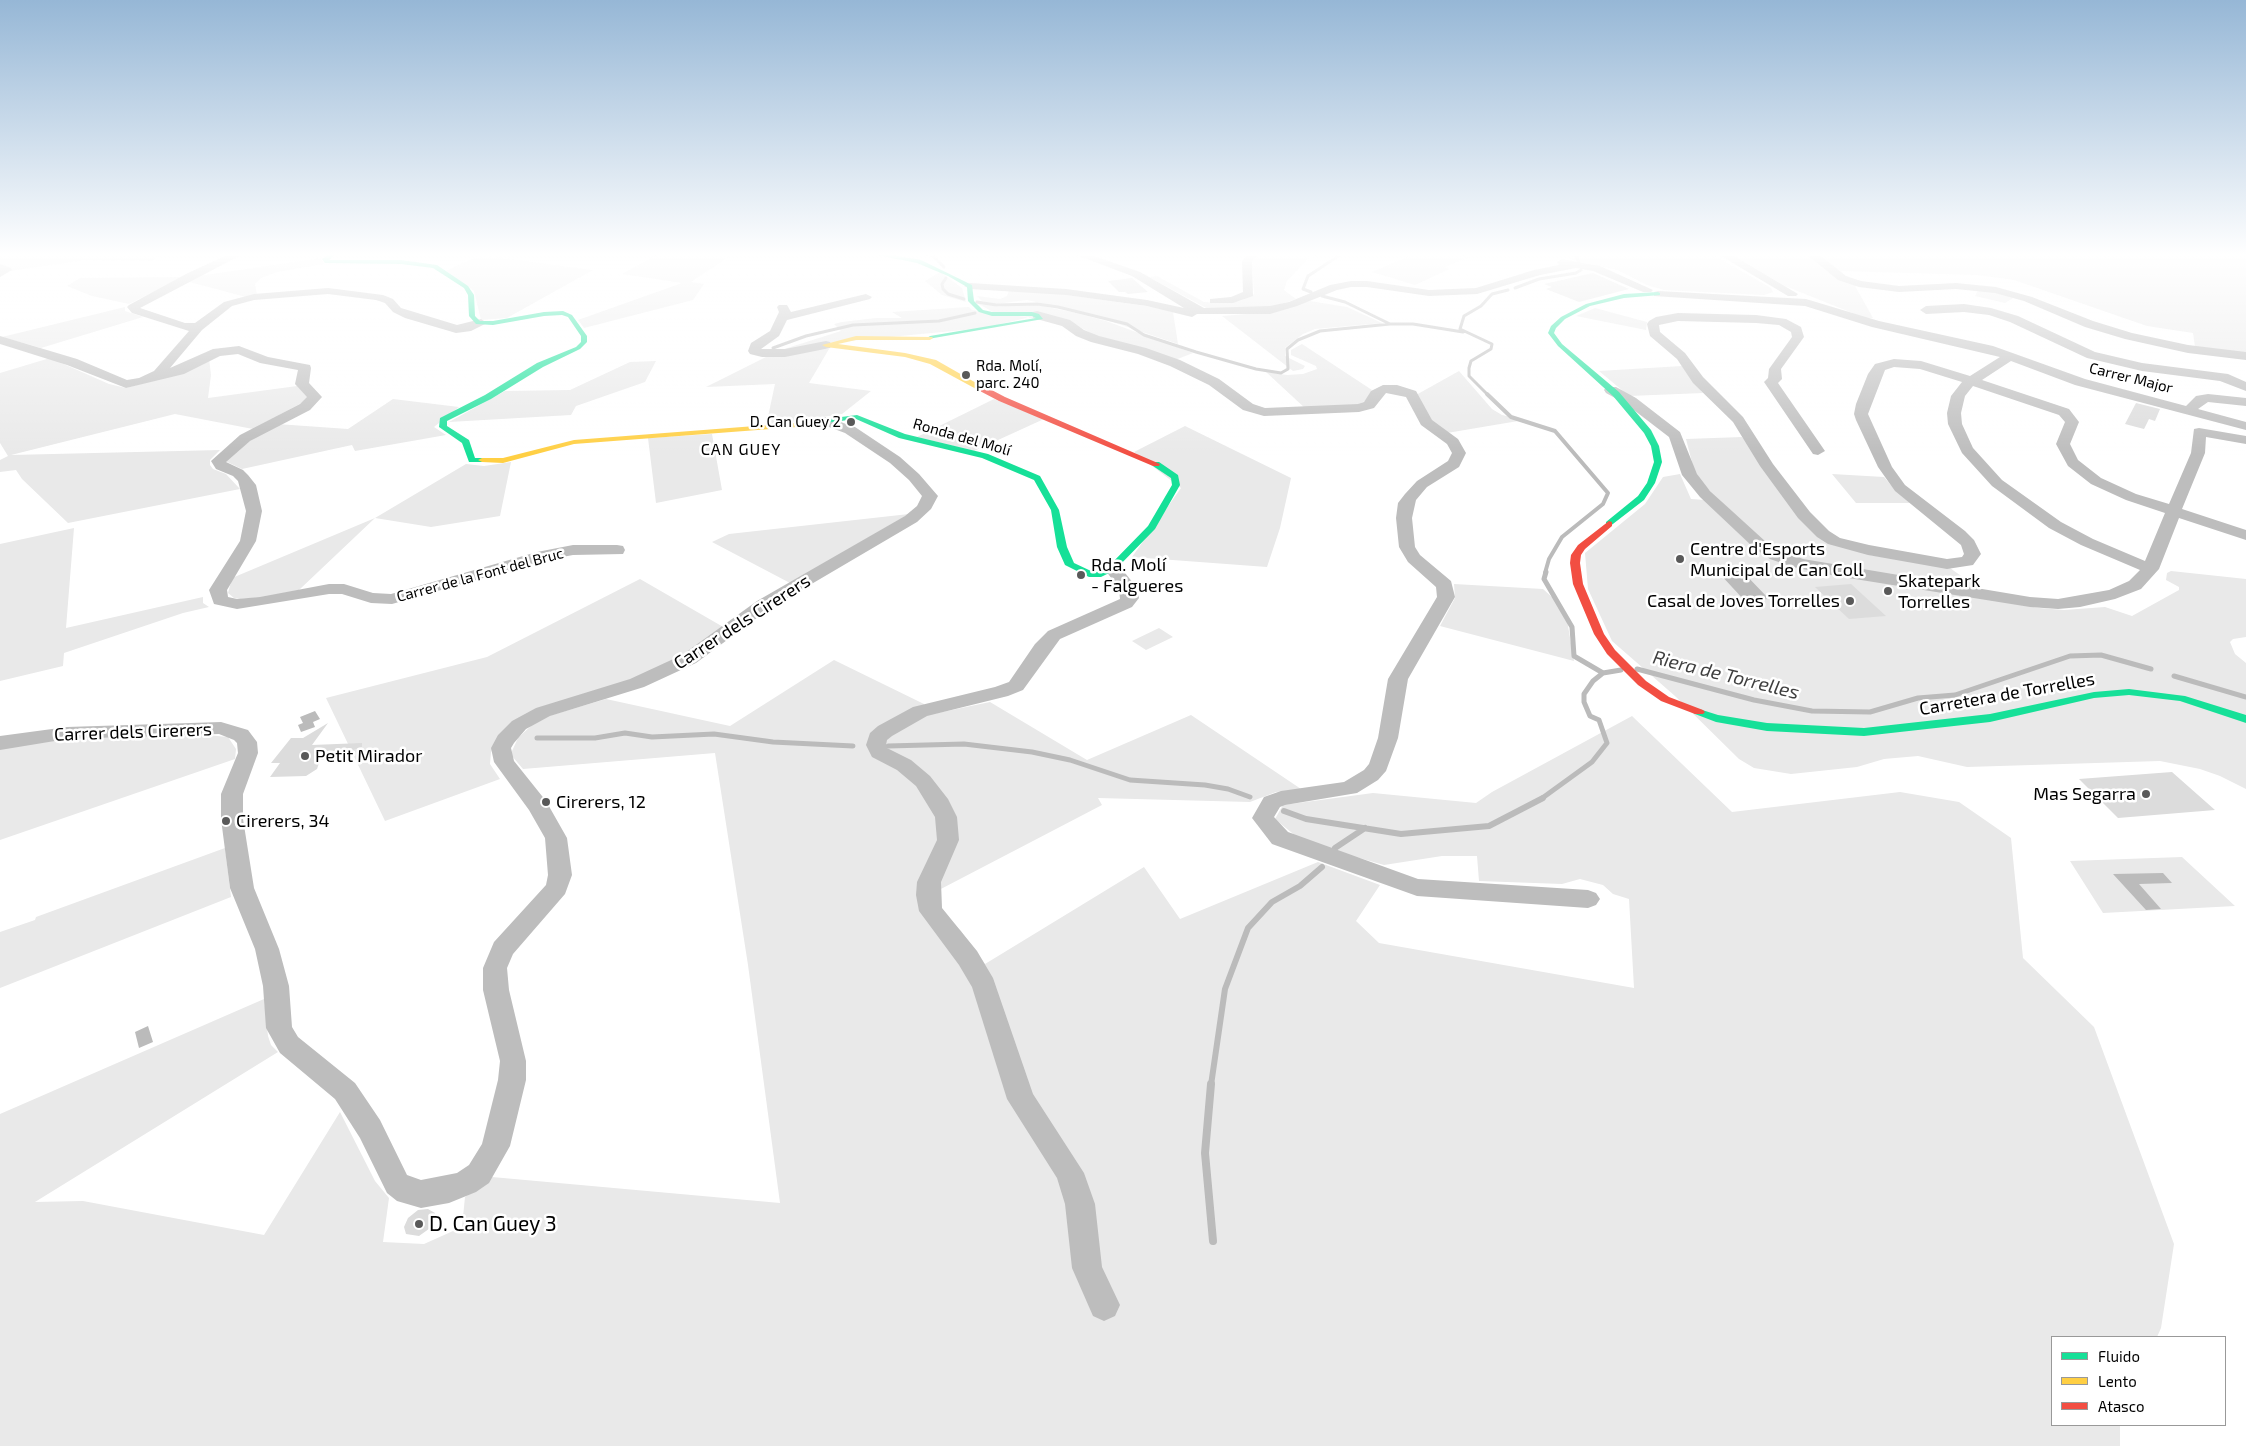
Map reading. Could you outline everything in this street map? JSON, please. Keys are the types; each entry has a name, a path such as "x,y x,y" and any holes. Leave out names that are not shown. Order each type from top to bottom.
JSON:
{"street":[{"path":"165,320 187,328 198,327"},
{"path":"0,340 72,362 122,384 142,381 159,374 205,320"},
{"path":"428,320 456,329 468,328 480,323"},
{"path":"475,320 480,323"},
{"name":"Ronda del Molí","path":"480,323 507,320"},
{"name":"Ronda del Molí","path":"573,320 585,339 582,345 573,351 540,364 488,397 445,419 442,425 466,442 472,460 503,462 574,442 762,428 846,417 862,418 902,436 985,456 1031,475 1040,481 1055,510 1062,547 1070,564 1090,574 1098,575 1112,568"},
{"path":"780,320 775,333 755,346 754,351 785,353 856,338 932,338 1027,324 1061,325 1075,329"},
{"path":"1027,324 1037,320"},
{"path":"1057,320 1066,323 1095,339 1142,351 1175,363 1214,382 1248,407 1264,412 1359,408 1369,405 1376,394 1383,389 1397,389 1411,394 1426,422 1453,442 1459,453 1454,464 1422,484 1410,497 1406,503 1404,518 1407,547 1414,558 1446,585 1446,597 1398,678 1388,738 1379,766 1371,775 1349,788 1281,798 1272,802 1263,818 1280,838 1417,887 1588,899"},
{"name":"Carretera de Torrelles","path":"1561,320 1551,330 1556,340 1611,390 1648,432 1654,446 1658,462 1655,476 1641,498 1587,541 1576,555 1575,575 1600,634 1611,652 1640,681 1665,699 1701,714 1768,728 1811,732 1864,732 1931,726 1990,718 2094,695 2129,692 2180,698 2246,719"},
{"path":"1659,320 1652,326 1654,333 1684,360 1707,390 1738,420 1767,466 1804,515 1823,534 1851,546 1947,564 1967,561 1973,554 1968,544 1900,488 1885,466 1861,414 1866,393 1875,374 1887,364 1906,363 1921,365 1973,380 2036,400 2064,412 2072,422 2063,444 2072,464 2096,481 2111,490 2246,535"},
{"path":"1767,320 1785,323 1797,330 1799,334 1775,369 1775,379 1771,382 1818,451"},
{"name":"Carrer Major","path":"1865,320 1939,337 2010,356 2080,382 2246,426"},
{"path":"2013,320 2075,349 2112,361 2159,370 2223,377 2246,387"},
{"path":"2082,320 2107,330 2179,348 2246,356"},
{"path":"826,345 905,355 933,362 1002,399 1062,423 1171,473 1175,477 1176,485 1152,526 1138,543 1112,568 1128,588 1130,598 1126,603 1054,635 1042,648 1021,682 1016,686 1001,692 920,711 895,724 877,738 876,745 880,752 904,765 923,781 940,804 946,816 948,840 929,882 928,896 931,911 968,958 984,985 1021,1099 1070,1173 1080,1204 1087,1268 1104,1305"},
{"path":"2112,361 2110,358 2184,352 2179,348"},
{"name":"Carrer de la Font del Bruc","path":"159,374 179,371 217,352 239,350 265,360 305,368 302,384 315,397 305,407 246,438 218,461 221,466 238,473 243,478 248,486 254,511 248,541 218,590 220,600 237,604 260,602 329,589 344,589 371,598 392,598 544,556 573,550 617,550"},
{"path":"2010,356 1973,380 1958,396 1954,413 1958,435 1967,450 1987,474 2034,511 2070,534 2151,569"},
{"path":"1611,390 1631,401 1675,435 1690,475 1704,494 1760,545 1792,561 1836,571 1979,596 2058,604 2080,602 2115,594 2135,585 2151,569 2196,460 2200,448 2199,432 2246,440"},
{"path":"2189,410 2202,400 2208,398 2246,402"},
{"name":"Carrer dels Cirerers","path":"0,742 67,734 184,728 221,728 241,735 247,742 248,753 232,794 232,819 242,888 267,949 276,986 279,1028 289,1045 345,1090 370,1129 397,1184 407,1191 421,1194 449,1189 466,1183 479,1174 496,1146 512,1080 513,1061 496,990 495,968 503,949 557,888 560,875 556,838 538,806 504,762 501,748 505,740 519,725 543,712 637,683 689,659 763,605 911,519 923,509 930,496 914,476 895,460 850,430 826,421"}],"shaded area":[{"path":"70,320 132,320 41,348 2,337"},
{"path":"578,320 613,320 584,328"},
{"path":"1015,320 984,328 817,344 778,351 841,331 834,324 842,322"},
{"path":"1047,320 1104,320 1193,353 1175,360 1098,337 1076,325"},
{"path":"1108,320 1174,320 1178,344"},
{"path":"1228,320 1376,320 1382,323 1315,329 1303,334 1285,348 1285,356 1305,366 1303,369 1293,371"},
{"path":"1598,320 1641,320 1647,322 1646,330"},
{"path":"2131,320 2246,320 2246,354 2195,347 2193,333 2147,326"},
{"path":"1302,344 1372,390 1365,401 1359,404 1306,409 1266,372 1287,375 1303,374 1317,369 1316,366 1291,355 1291,350"},
{"path":"829,349 809,383 871,391 842,414 766,426 775,384 706,387 766,357"},
{"path":"50,358 109,384 126,388 165,377 209,358 211,375 208,398 297,386 308,397 307,400 253,429 175,414 11,455 220,450 210,460 210,465 213,469 226,474 240,489 68,523 22,479 16,470 0,472 0,460 8,456 0,443 0,373"},
{"path":"656,361 645,382 576,406 571,415 449,422 505,391 570,390 630,362"},
{"path":"1682,366 1703,393 1629,396 1599,371"},
{"path":"1459,371 1492,409 1502,415 1524,420 1447,433 1432,422 1416,395"},
{"path":"393,399 459,407 434,427 446,435 355,451 352,445 242,469 225,461 232,452 277,424 348,429"},
{"path":"994,399 1044,419 974,451 917,437"},
{"path":"1185,426 1291,478 1280,528 1267,567 1132,557 1181,488 1134,452"},
{"path":"712,434 722,490 656,503 648,438"},
{"path":"1742,437 1836,545 1870,555 1950,568 1982,591 1805,560 1784,554 1761,540 1701,482 1693,466 1686,439"},
{"path":"511,462 500,516 431,527 375,518 466,464 484,466"},
{"path":"1680,474 1691,499 1705,500 1749,543 1824,572 2039,608 2064,610 2105,607 2132,616 2179,590 2179,587 2166,580 2167,573 2171,571 2246,579 2246,637 2233,639 2230,642 2235,654 2246,663 2246,789 2220,776 2200,769 2160,761 1967,767 1918,756 1884,759 1857,767 1791,774 1754,768 1739,759 1675,696 1612,641 1588,589 1585,553 1645,504 1663,477"},
{"path":"1832,474 1884,477 1910,503 1856,503"},
{"path":"909,514 790,583 712,542 729,534"},
{"path":"375,518 299,590 264,597 240,599 234,598 228,593 232,578"},
{"path":"74,528 66,628 203,597 203,603 209,607 183,613 64,653 63,666 0,681 0,544"},
{"path":"1742,571 1769,599 1745,601 1719,573"},
{"path":"640,579 725,628 679,657 629,680 535,709 515,721 495,743 491,752 490,764 500,779 385,821 326,698 487,657"},
{"path":"1454,584 1543,589 1553,598 1567,620 1574,661 1440,626 1455,598"},
{"path":"1159,628 1173,637 1146,650 1132,641"},
{"path":"834,660 924,704 928,715 990,702 1087,760 1191,715 1301,789 1276,792 1250,802 1098,798 1102,805 937,891 937,906 961,931 985,964 1144,867 1180,919 1318,862 1380,885 1356,921 1379,943 1634,988 1629,899 1613,894 1603,885 1580,879 1562,884 1479,881 1477,856 1442,856 1384,865 1303,842 1275,819 1283,805 1373,793 1476,803 1492,792 1632,716 1732,812 1900,792 1959,802 2011,838 2023,958 2094,1027 2174,1244 2161,1328 2157,1336 2051,1336 2051,1426 2120,1426 2120,1446 0,1446 0,1114 264,999 268,1036 271,1045 278,1052 35,1202 83,1201 264,1235 340,1112 375,1181 389,1198 383,1242 424,1244 462,1227 465,1197 492,1177 780,1203 748,965 715,753 523,769 512,756 512,751 518,738 532,725 552,715 606,699 730,726"},
{"path":"315,711 320,719 313,722 315,727 301,732 298,725 303,723 300,717"},
{"path":"185,733 228,737 236,749 235,759 0,840 0,749 52,741"},
{"path":"225,848 231,897 0,988 0,932"},
{"path":"2182,857 2235,906 2103,913 2070,861"},
{"path":"2163,873 2172,883 2139,884 2161,909 2146,910 2113,874"},
{"path":"148,1026 153,1042 139,1048 135,1032"}],"building":[{"path":"2136,403 2160,409 2155,421 2149,419 2144,429 2125,424"},
{"name":"Casal de Joves Torrelles","path":"1851,584 1886,616 1849,619 1815,587"},
{"name":"Petit Mirador","path":"328,723 312,745 362,743 362,747 320,760 317,769 306,776 270,777 280,763 271,763 291,738 303,738"},
{"name":"Mas Segarra","path":"2172,772 2215,810 2118,818 2079,779"},
{"name":"D. Can Guey 3","path":"428,1209 435,1213 433,1226 419,1236 406,1234 404,1227 408,1218 418,1210"}],"waterway":[{"path":"773,348 806,336 853,325 941,320"},
{"path":"1113,320 1127,324 1144,335 1196,352 1256,369 1281,373 1288,369 1287,349 1298,340 1320,331 1390,324"},
{"path":"1383,320 1390,324"},
{"name":"Riera de Torrelles","path":"1463,320 1460,329 1492,344 1491,349 1471,361 1469,368 1469,376 1487,394"},
{"path":"1390,324 1413,324 1463,332"},
{"name":"Riera de Torrelles","path":"1487,394 1511,417 1555,431 1608,493 1603,504 1562,537 1549,559 1545,573"},
{"name":"Riera de Torrelles","path":"1546,572 1544,579 1572,627 1574,656 1603,673"},
{"name":"Riera de Torrelles","path":"1637,669 1754,700 1812,711 1870,712 1918,698 1955,695 2070,656 2101,655 2151,669"},
{"name":"Riera de Torrelles","path":"1603,673 1621,670"},
{"path":"1541,799 1592,762 1607,743 1599,720 1590,716 1584,702 1584,694 1593,681 1603,673"},
{"name":"Riera de Torrelles","path":"2174,676 2246,697"},
{"path":"537,738 595,738 625,733 652,737 714,734 773,742 853,746"},
{"path":"888,746 964,744 1032,752 1070,760 1130,780 1205,785 1228,789 1250,797"},
{"path":"1365,828 1401,834 1489,826 1543,798"},
{"path":"1284,811 1306,819 1365,828"},
{"path":"1335,848 1365,828"},
{"path":"1211,1085 1225,989 1248,928 1272,902 1300,886 1322,867"},
{"path":"1211,1084 1205,1153 1213,1241"}],"traffic: fast":[{"path":"476,320 478,323 507,320"},
{"path":"482,460 472,460 466,442 443,427 443,420 488,397 540,365 578,348 584,342 584,336 573,320"},
{"path":"930,338 1031,320"},
{"path":"1560,320 1553,327 1551,333 1560,345 1616,394 1648,432 1655,446 1658,462 1651,483 1641,498 1609,524"},
{"path":"794,425 857,417 902,436 985,456 1037,478 1055,510 1062,547 1070,565 1089,574 1098,575 1112,568 1152,527 1176,485 1175,477 1156,464"},
{"path":"1699,712 1716,718 1767,727 1864,732 1990,718 2094,695 2129,692 2181,698 2246,719"}],"traffic: slow":[{"path":"930,338 856,338 826,345 905,355 933,362 981,388"},
{"path":"482,460 503,461 574,442 794,425"}],"traffic: jam":[{"path":"981,388 1002,399 1156,464"},
{"path":"1609,524 1581,547 1576,555 1575,563 1578,584 1599,634 1611,652 1642,683 1665,699 1699,712"}],"place":[{"name":"Rda. Molí, parc. 240","path":"966,375"},
{"name":"D. Can Guey 2","path":"851,422"},
{"name":"Centre d'Esports Municipal de Can Coll","path":"1680,559"},
{"name":"Rda. Molí - Falgueres","path":"1081,575"},
{"name":"Skatepark Torrelles","path":"1888,591"},
{"name":"Casal de Joves Torrelles","path":"1850,601"},
{"name":"Petit Mirador","path":"305,756"},
{"name":"Mas Segarra","path":"2146,794"},
{"name":"Cirerers, 12","path":"546,802"},
{"name":"Cirerers, 34","path":"226,821"},
{"name":"D. Can Guey 3","path":"419,1224"}],"district":[{"name":"CAN GUEY","path":"741,450"}]}
